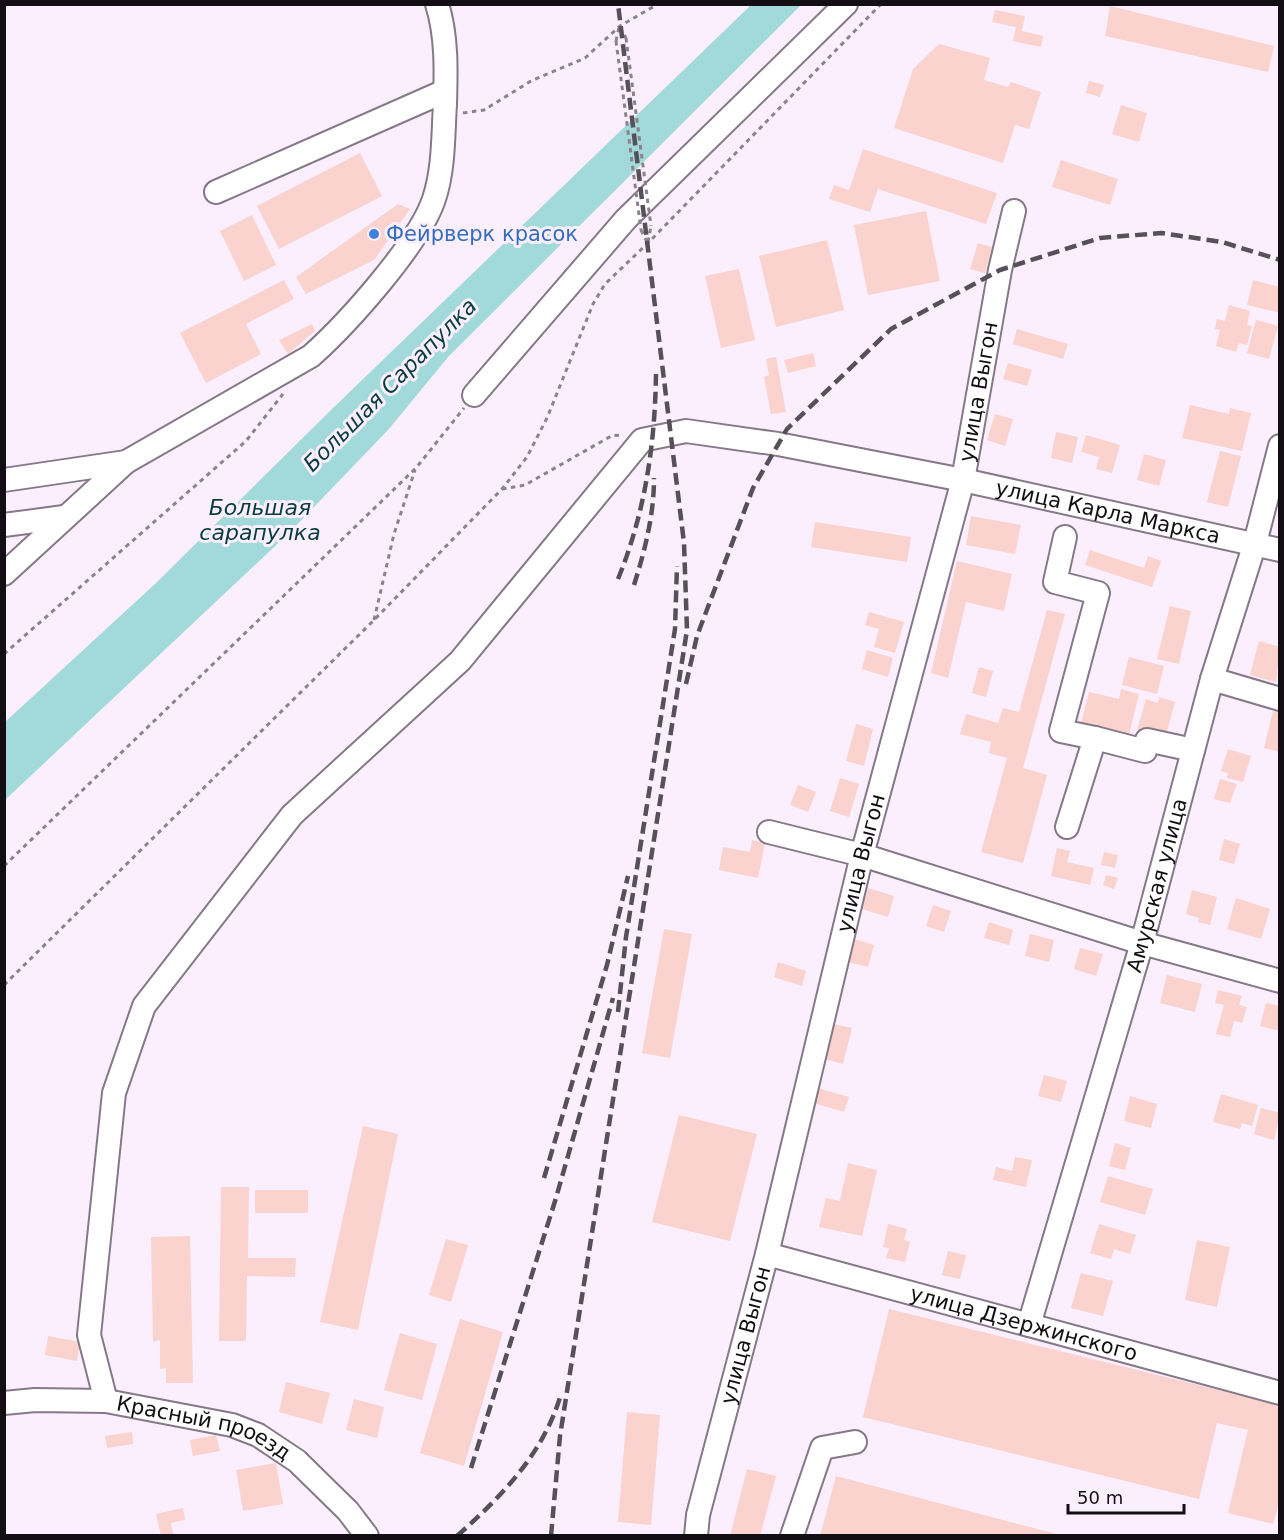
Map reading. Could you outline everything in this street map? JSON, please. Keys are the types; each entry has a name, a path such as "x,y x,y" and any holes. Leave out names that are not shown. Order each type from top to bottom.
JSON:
{"street":[{"path":"7,570 126,462 311,356 360,305 423,225 438,185 444,116 444,28 437,4"},
{"path":"474,395 626,219 846,4"},
{"path":"216,192 445,91"},
{"name":"улица Выгон","path":"697,1525 767,1254 862,855 963,480 1000,270 1014,211"},
{"name":"улица Карла Маркса","path":"642,440 686,431 778,444 963,480 1280,550"},
{"path":"106,1401 89,1335 114,1093 144,1006 292,815 460,661 642,440"},
{"name":"Амурская улица","path":"1029,1324 1142,943 1212,679 1255,543 1280,446"},
{"path":"4,480 126,462"},
{"path":"4,525 64,517"},
{"path":"1065,537 1055,582 1098,592 1060,731 1145,751 1147,740 1193,750"},
{"path":"1212,679 1280,699"},
{"path":"1067,827 1095,738"},
{"path":"769,832 862,855 1142,943 1280,981"},
{"name":"улица Дзержинского","path":"767,1254 1280,1393"},
{"name":"Красный проезд","path":"4,1403 35,1400 106,1401 210,1420 258,1435 297,1461 348,1511 367,1536"},
{"path":"792,1536 822,1448 855,1442"},
{"path":"679,1536 697,1525"}],"path":[{"path":"444,116 484,110 531,81 585,58 620,26 658,4"},
{"path":"4,985 373,621 502,489 527,457 547,418 593,304 605,284 648,243 881,4"},
{"path":"620,26 626,38 651,226 648,243"},
{"path":"620,26 616,42 641,230 648,243"},
{"path":"4,654 246,441 286,389"},
{"path":"4,866 416,468 474,395"},
{"path":"502,489 525,484 613,435 642,440"},
{"path":"373,621 394,534 416,468"}],"water":[{"path":"751,5 801,5 449,356 388,430 288,534 5,800 5,722 155,584 333,408"}],"building":[{"path":"1110,6 1274,46 1268,72 1105,36"},
{"path":"995,10 1025,16 1022,31 1043,36 1041,47 1013,41 1016,27 992,22"},
{"path":"939,44 990,58 984,80 1008,87 1011,82 1041,92 1029,129 1015,125 1003,163 894,128 913,69"},
{"path":"1089,81 1104,85 1100,97 1086,93"},
{"path":"1121,105 1147,113 1139,142 1112,134"},
{"path":"863,149 997,193 986,224 878,189 870,212 829,199 834,185 849,190"},
{"path":"360,153 382,196 279,249 257,206"},
{"path":"1061,160 1118,179 1110,205 1052,187"},
{"name":"Фейрверк красок","path":"398,204 410,209 374,260 306,294 296,277"},
{"path":"926,211 940,281 868,295 854,225"},
{"path":"252,215 276,265 244,281 220,231"},
{"path":"827,240 844,310 776,327 759,256"},
{"path":"978,243 992,247 985,273 970,269"},
{"path":"739,269 755,340 721,348 705,276"},
{"path":"284,280 294,299 246,324 261,354 206,383 180,333"},
{"path":"1253,280 1280,287 1280,313 1247,305"},
{"path":"1229,305 1250,311 1247,325 1252,326 1247,345 1239,343 1236,352 1216,346 1220,330 1215,329 1217,319 1225,321"},
{"path":"1256,320 1278,326 1269,359 1247,353"},
{"path":"312,324 315,331 288,354 279,340"},
{"path":"1017,329 1068,344 1063,359 1013,344"},
{"path":"813,353 816,366 788,373 784,360"},
{"path":"776,357 786,412 771,414 764,377 769,375 766,359"},
{"path":"1008,363 1032,370 1027,386 1003,379"},
{"path":"1190,405 1229,414 1230,408 1251,413 1242,451 1182,438"},
{"path":"995,414 1013,419 1005,446 987,440"},
{"path":"1056,432 1078,437 1072,463 1051,458"},
{"path":"1086,435 1120,445 1112,473 1096,469 1099,457 1081,452"},
{"path":"1220,451 1241,456 1228,507 1207,502"},
{"path":"1144,454 1166,460 1159,486 1137,480"},
{"path":"971,516 1021,525 1015,554 966,545"},
{"path":"815,522 911,537 907,562 811,547"},
{"path":"1090,550 1144,568 1148,556 1161,561 1152,587 1085,565"},
{"path":"957,561 1012,574 1004,611 966,602 948,678 931,673"},
{"path":"1170,606 1191,611 1179,664 1157,659"},
{"path":"1047,610 1065,614 1023,768 1047,775 1023,863 981,852 1007,758 989,753 991,742 960,734 966,714 998,723 1003,708 1019,712"},
{"path":"869,612 904,622 895,653 874,647 879,629 865,625"},
{"path":"1259,641 1280,647 1276,682 1250,675"},
{"path":"867,650 893,658 888,677 862,669"},
{"path":"1129,657 1164,666 1157,694 1122,685"},
{"path":"979,667 993,671 986,697 972,693"},
{"path":"1121,689 1139,694 1128,739 1080,727 1089,692 1119,699"},
{"path":"1159,697 1175,702 1165,738 1137,730 1146,699 1158,703"},
{"path":"1273,711 1280,713 1280,752 1264,748"},
{"path":"856,724 873,729 864,766 846,761"},
{"path":"1228,749 1251,756 1243,782 1227,778 1228,773 1221,771"},
{"path":"840,778 859,784 849,817 830,811"},
{"path":"1220,779 1237,784 1230,803 1214,799"},
{"path":"798,785 816,792 808,812 790,805"},
{"path":"1224,839 1240,844 1234,864 1219,860"},
{"path":"752,840 765,843 758,878 719,870 723,847 750,852"},
{"path":"1057,848 1070,851 1067,862 1094,868 1090,885 1051,876"},
{"path":"1104,852 1118,855 1115,868 1101,865"},
{"path":"1106,875 1118,878 1114,889 1103,885"},
{"path":"868,888 894,896 888,917 862,909"},
{"path":"1192,890 1217,897 1210,925 1198,922 1199,918 1186,914"},
{"path":"1236,898 1270,909 1261,939 1227,929"},
{"path":"933,905 951,911 944,932 926,926"},
{"path":"989,922 1013,930 1009,945 984,938"},
{"path":"664,929 692,934 670,1058 642,1053"},
{"path":"1030,934 1054,940 1049,962 1025,956"},
{"path":"854,939 874,945 868,967 848,962"},
{"path":"1080,948 1103,954 1096,976 1074,969"},
{"path":"778,962 806,971 802,986 774,977"},
{"path":"1167,975 1202,984 1195,1012 1160,1003"},
{"path":"1218,990 1242,996 1239,1005 1247,1007 1242,1023 1234,1021 1230,1037 1216,1034 1224,1005 1215,1003"},
{"path":"1266,1003 1280,1006 1280,1031 1260,1026"},
{"path":"830,1023 852,1028 843,1064 821,1058"},
{"path":"1044,1075 1067,1081 1061,1102 1038,1096"},
{"path":"814,1087 849,1097 844,1112 810,1102"},
{"path":"1221,1094 1258,1105 1252,1126 1242,1123 1240,1129 1213,1122"},
{"path":"1130,1096 1157,1104 1151,1128 1124,1121"},
{"path":"1261,1108 1280,1113 1274,1140 1254,1134"},
{"path":"679,1115 757,1134 730,1241 652,1222"},
{"path":"363,1126 398,1134 358,1330 320,1322"},
{"path":"1115,1143 1131,1148 1125,1170 1109,1166"},
{"path":"1015,1157 1032,1160 1026,1187 993,1180 996,1167 1012,1171"},
{"path":"848,1163 877,1170 862,1236 819,1227 826,1198 840,1201"},
{"path":"1108,1176 1153,1189 1145,1215 1100,1202"},
{"path":"221,1187 249,1187 248,1258 296,1258 295,1277 247,1276 246,1341 219,1341"},
{"path":"255,1190 308,1190 308,1213 255,1213"},
{"path":"888,1224 907,1229 904,1240 910,1242 905,1262 886,1258 889,1248 883,1247"},
{"path":"1099,1224 1136,1235 1130,1254 1114,1249 1111,1259 1090,1253"},
{"path":"190,1236 193,1383 166,1383 166,1368 160,1369 160,1340 153,1342 151,1237"},
{"path":"446,1239 468,1245 451,1302 429,1295"},
{"path":"1197,1240 1230,1247 1217,1307 1185,1300"},
{"path":"948,1251 966,1255 960,1279 942,1275"},
{"path":"1081,1273 1113,1281 1103,1316 1071,1308"},
{"path":"889,1309 1280,1405 1280,1499 1273,1524 1228,1513 1248,1430 1217,1423 1199,1499 863,1417"},
{"path":"460,1319 503,1332 464,1466 420,1453"},
{"path":"400,1333 437,1344 422,1400 384,1390"},
{"path":"48,1336 80,1342 77,1361 45,1355"},
{"path":"286,1382 330,1393 322,1424 279,1412"},
{"path":"354,1399 384,1407 377,1438 346,1430"},
{"path":"627,1412 660,1415 651,1525 618,1522"},
{"path":"132,1432 133,1444 107,1448 105,1436"},
{"path":"216,1435 220,1451 193,1456 190,1440"},
{"path":"276,1463 283,1504 243,1511 236,1470"},
{"path":"747,1469 776,1476 760,1536 730,1536"},
{"path":"836,1476 1060,1535 1060,1536 820,1536"},
{"path":"183,1508 185,1520 171,1523 174,1536 161,1536 156,1514"}],"railway":[{"path":"551,1536 560,1436 687,630 684,543 618,4"},
{"path":"686,684 697,636 753,488 787,429 891,329 1000,270 1100,238 1161,233 1222,242 1280,260"},
{"path":"618,579 635,529 647,478 651,453 656,374"},
{"path":"634,585 648,532 654,478"},
{"path":"618,1012 626,937 675,629 677,566"},
{"path":"544,1178 607,965 628,876"},
{"path":"471,1468 556,1198 613,998"},
{"path":"457,1536 520,1472 544,1435 561,1394"}],"place":[{"name":"Фейрверк красок","path":"374,234"}],"water label":[{"name":"Большая Сарапулка","path":"390,385"},
{"name":"Большая сарапулка","path":"260,520"}]}
